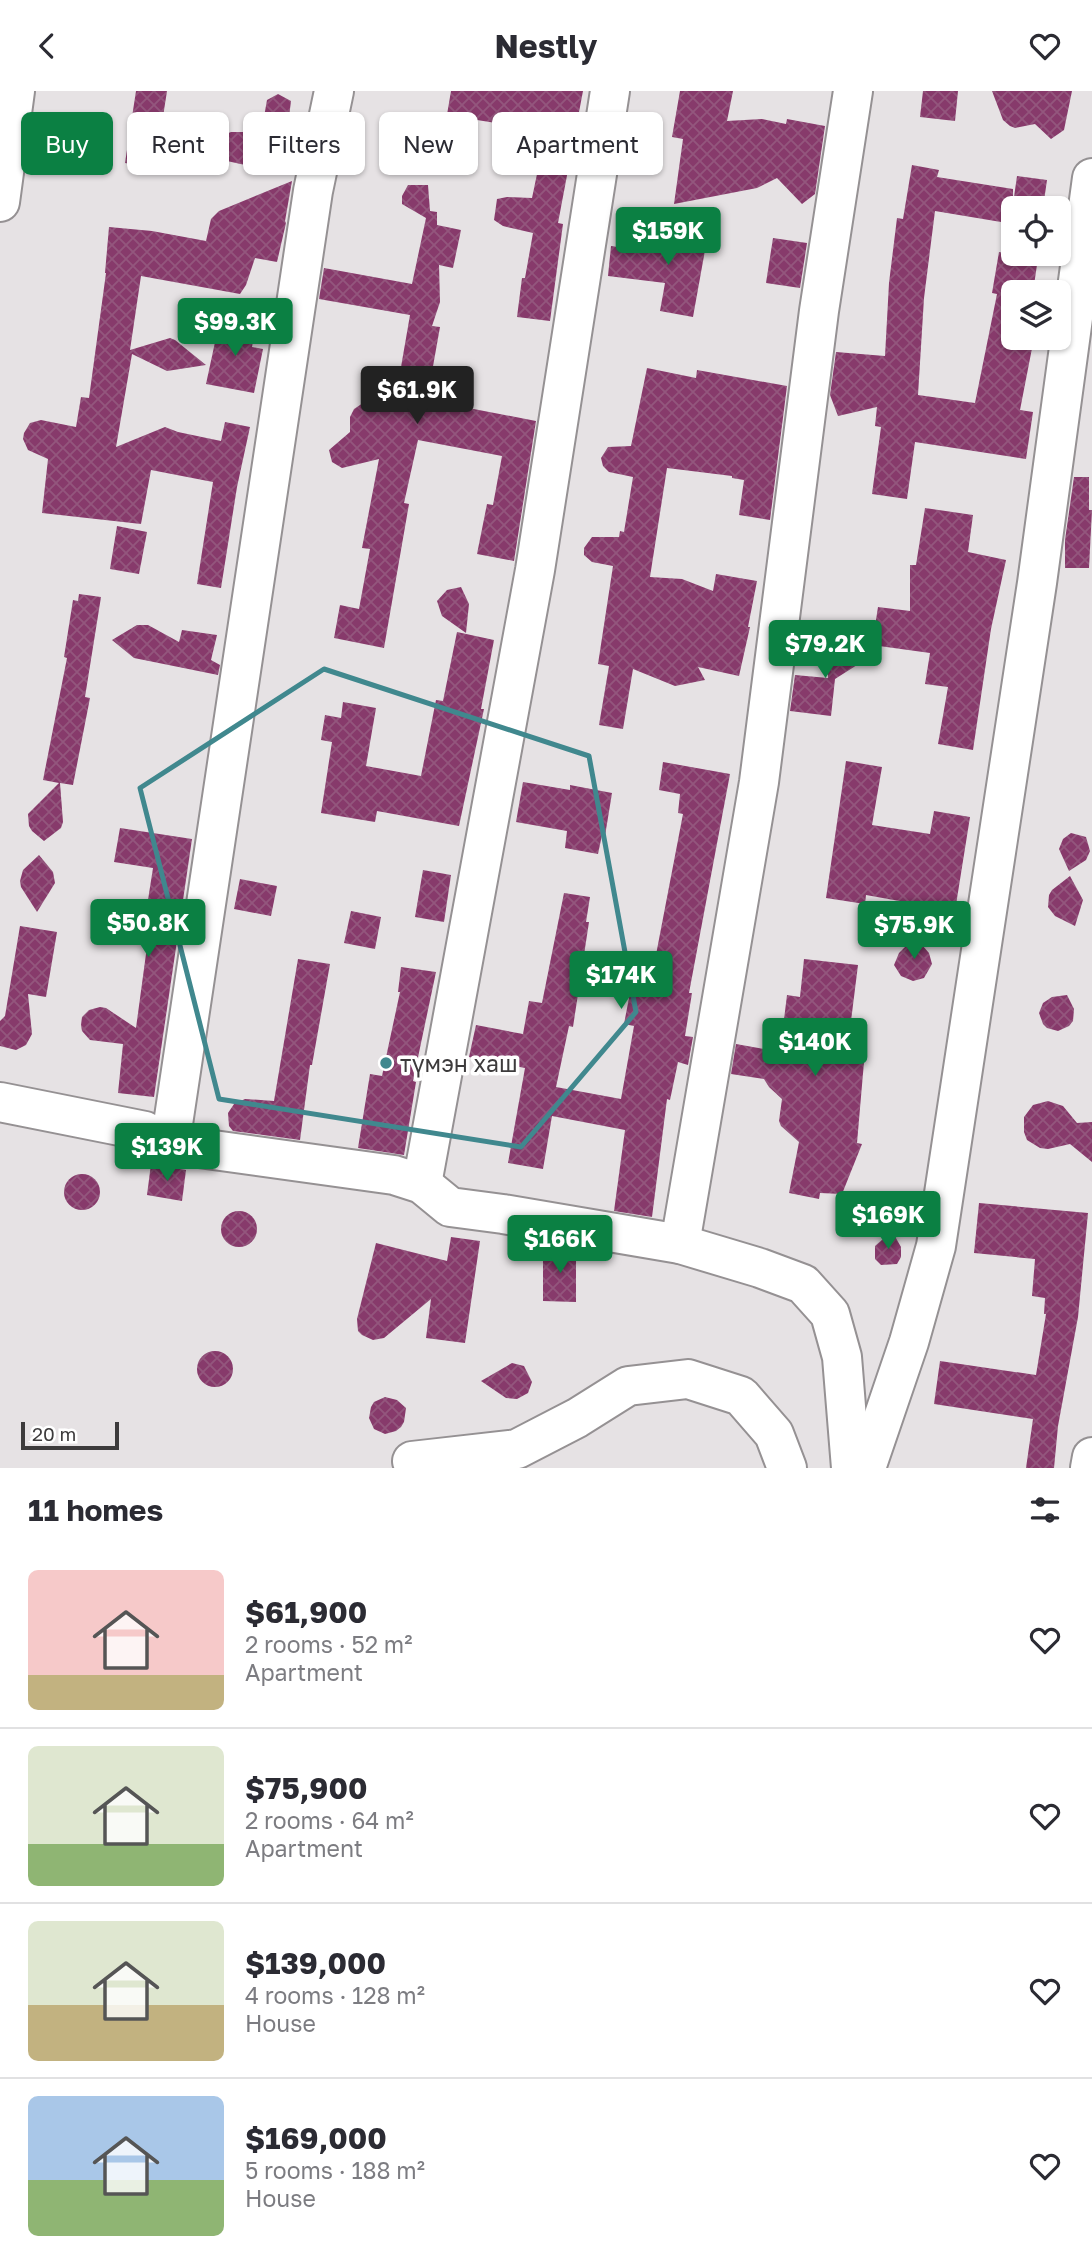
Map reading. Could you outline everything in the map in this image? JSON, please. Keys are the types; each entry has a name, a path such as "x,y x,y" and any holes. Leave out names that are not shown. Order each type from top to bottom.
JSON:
{"street":[{"path":"0,202 15,91"},
{"path":"170,1144 313,191 334,91"},
{"path":"422,1184 535,571 610,91"},
{"path":"680,1244 759,782 819,311 853,91"},
{"path":"866,1468 909,1342 936,1246 1037,583 1092,178"},
{"path":"0,1102 145,1131 170,1144 394,1175 422,1184 450,1207 680,1244 803,1284 830,1314 842,1357 851,1468"},
{"path":"412,1461 517,1449 577,1418 628,1386 688,1380 741,1396 774,1434 787,1468"},
{"path":"1090,1468 1092,1457"}],"highlighted area":[{"path":"324,669 589,756 636,1012 521,1147 219,1099 140,788"}],"building":[{"path":"136,91 167,91 164,112 133,112"},
{"path":"451,91 583,91 579,112 492,112 492,122 478,120 478,112 447,112"},
{"path":"680,91 733,91 727,121 762,119 786,124 787,119 825,126 815,194 802,204 777,178 757,188 674,204 683,139 672,137"},
{"path":"923,91 958,91 955,121 920,117"},
{"path":"992,91 1072,91 1064,130 1051,139 1035,124 1015,128 1010,126 1003,120"},
{"path":"278,94 291,101 290,112 265,112 267,100"},
{"path":"243,132 243,165 229,161 229,133"},
{"path":"912,165 939,170 937,177 1013,189 1013,196 1001,196 1001,222 935,211 924,298 918,395 975,403 997,294 992,293 999,252 1001,266 1037,266 1035,280 1001,280 1001,350 1032,350 1020,410 1033,412 1026,459 915,442 907,499 872,494 881,427 875,426 877,407 838,416 830,395 836,352 885,356 889,283 897,218 903,219"},
{"path":"537,175 567,175 558,223 563,224 550,321 517,317 522,278 525,278 533,233 503,226 494,220 497,199 532,198"},
{"path":"1017,176 1047,180 1045,196 1014,196"},
{"path":"292,181 277,262 255,258 240,294 141,276 130,350 170,338 206,365 167,371 132,354 116,447 165,427 221,441 225,422 250,427 237,487 221,588 197,584 213,482 151,470 141,524 42,513 48,459 28,450 23,439 24,433 30,423 41,420 76,427 81,397 89,398 106,273 109,227 152,231 206,241 211,219 219,211"},
{"path":"408,185 428,185 430,211 437,212 437,225 461,230 453,268 439,265 440,302 432,326 440,327 427,400 536,421 514,561 477,554 487,504 493,505 502,456 418,440 404,503 409,504 384,648 334,638 340,605 359,609 370,549 362,548 379,459 342,468 332,462 329,450 350,432 350,417 354,409 369,399 368,378 372,370 380,366 401,367 410,315 319,299 324,268 412,284 426,218 402,204 402,196"},
{"path":"672,222 709,228 693,317 660,311 665,283 608,276 611,246 668,254"},
{"path":"773,238 807,243 800,288 766,283"},
{"path":"220,319 256,326 252,347 263,349 254,393 206,384"},
{"path":"647,368 696,378 697,370 787,386 770,520 739,515 744,480 732,476 667,468 650,577 682,579 713,591 716,574 757,581 739,676 698,667 705,680 675,686 633,669 623,729 599,725 609,666 598,664 613,566 592,562 584,555 584,548 592,537 619,537 620,531 624,532 633,477 609,472 603,466 601,458 608,447 631,446"},
{"path":"1074,477 1089,477 1089,510 1092,510 1089,568 1065,568 1065,540"},
{"path":"925,508 973,515 968,552 1006,560 991,629 973,750 938,744 948,687 925,684 930,653 872,645 878,607 910,611 910,565 916,565"},
{"path":"117,526 147,532 139,574 110,569"},
{"path":"461,587 469,604 466,633 442,616 437,601 447,590"},
{"path":"79,594 101,597 85,697 90,698 73,785 60,783 63,822 61,828 44,841 29,826 28,814 59,783 43,780 67,658 64,657 73,600 78,601"},
{"path":"137,625 148,625 179,642 182,630 217,635 211,660 220,665 218,675 134,658 112,640"},
{"path":"457,632 494,640 481,709 484,709 459,826 377,811 375,822 321,813 332,742 321,740 325,715 341,718 343,702 376,708 366,766 421,776 436,700 443,701"},
{"path":"842,640 867,642 857,665 835,679 831,716 790,711 795,675 828,678 828,654 833,645"},
{"path":"846,761 882,767 872,825 930,834 934,811 970,817 955,911 866,895 865,904 826,898"},
{"path":"663,762 730,774 689,993 692,993 685,1036 693,1037 688,1065 678,1062 670,1100 667,1099 652,1217 614,1211 625,1130 552,1116 543,1169 508,1163 525,1068 469,1057 476,1025 523,1034 529,1001 542,1003 564,893 590,897 586,922 589,922 573,1027 569,1026 556,1087 621,1099 634,1026 624,1024 632,982 650,986 683,814 678,813 680,794 659,790"},
{"path":"523,782 570,790 570,785 612,793 605,836 602,835 598,854 565,848 567,831 516,822"},
{"path":"120,828 192,839 154,1097 118,1093 123,1044 90,1040 82,1031 81,1025 82,1017 89,1010 100,1007 106,1008 136,1028 148,939 142,938 153,868 114,862"},
{"path":"1071,833 1086,837 1090,851 1086,860 1069,871 1059,849 1063,839"},
{"path":"39,855 53,872 55,883 37,912 20,881 23,870"},
{"path":"423,870 451,875 444,922 415,917"},
{"path":"1070,876 1083,900 1075,926 1055,916 1048,907 1052,890"},
{"path":"240,879 277,886 271,916 234,909"},
{"path":"351,911 381,917 375,949 344,943"},
{"path":"20,926 57,932 46,997 28,994 32,1034 26,1045 16,1050 0,1046 0,1021 5,1016"},
{"path":"915,937 929,953 932,964 924,978 913,981 901,976 894,965 899,953"},
{"path":"298,959 330,964 310,1065 300,1140 233,1131 229,1126 228,1113 234,1104 245,1099 274,1101"},
{"path":"804,959 858,965 846,1061 864,1062 857,1143 862,1144 842,1194 820,1193 819,1199 789,1193 799,1142 779,1121 782,1099 764,1079 731,1074 736,1044 780,1052 787,995 800,997"},
{"path":"401,967 436,972 413,1081 416,1082 404,1155 358,1148 370,1074 382,1076 400,992"},
{"path":"1067,995 1074,1009 1073,1021 1058,1031 1047,1028 1039,1013 1043,1003 1052,997"},
{"path":"1048,1101 1063,1106 1077,1123 1092,1122 1092,1162 1070,1144 1048,1149 1040,1148 1027,1140 1024,1117 1033,1105"},
{"path":"151,1164 186,1170 182,1201 147,1195"},
{"path":"82,1174 95,1179 100,1192 95,1205 82,1210 69,1205 64,1192 69,1179"},
{"path":"979,1203 1088,1213 1078,1317 1058,1426 1054,1468 1026,1468 1033,1419 934,1404 940,1361 1036,1375 1046,1314 1045,1298 1032,1296 1035,1259 974,1253"},
{"path":"239,1211 252,1216 257,1229 252,1242 239,1247 226,1242 221,1229 226,1216"},
{"path":"892,1231 901,1247 901,1257 897,1264 881,1265 875,1259 875,1246"},
{"path":"451,1237 480,1241 465,1343 426,1338 431,1299 384,1338 373,1340 362,1335 358,1331 357,1319 376,1243 447,1261"},
{"path":"543,1248 576,1249 576,1302 543,1301"},
{"path":"215,1351 228,1356 233,1369 228,1382 215,1387 202,1382 197,1369 202,1356"},
{"path":"512,1363 524,1366 532,1382 528,1393 517,1399 506,1398 481,1381"},
{"path":"385,1397 397,1400 406,1408 401,1427 385,1434 374,1429 369,1418 374,1402"}],"place":[{"name":"түмэн хаш","path":"386,1063"}]}
